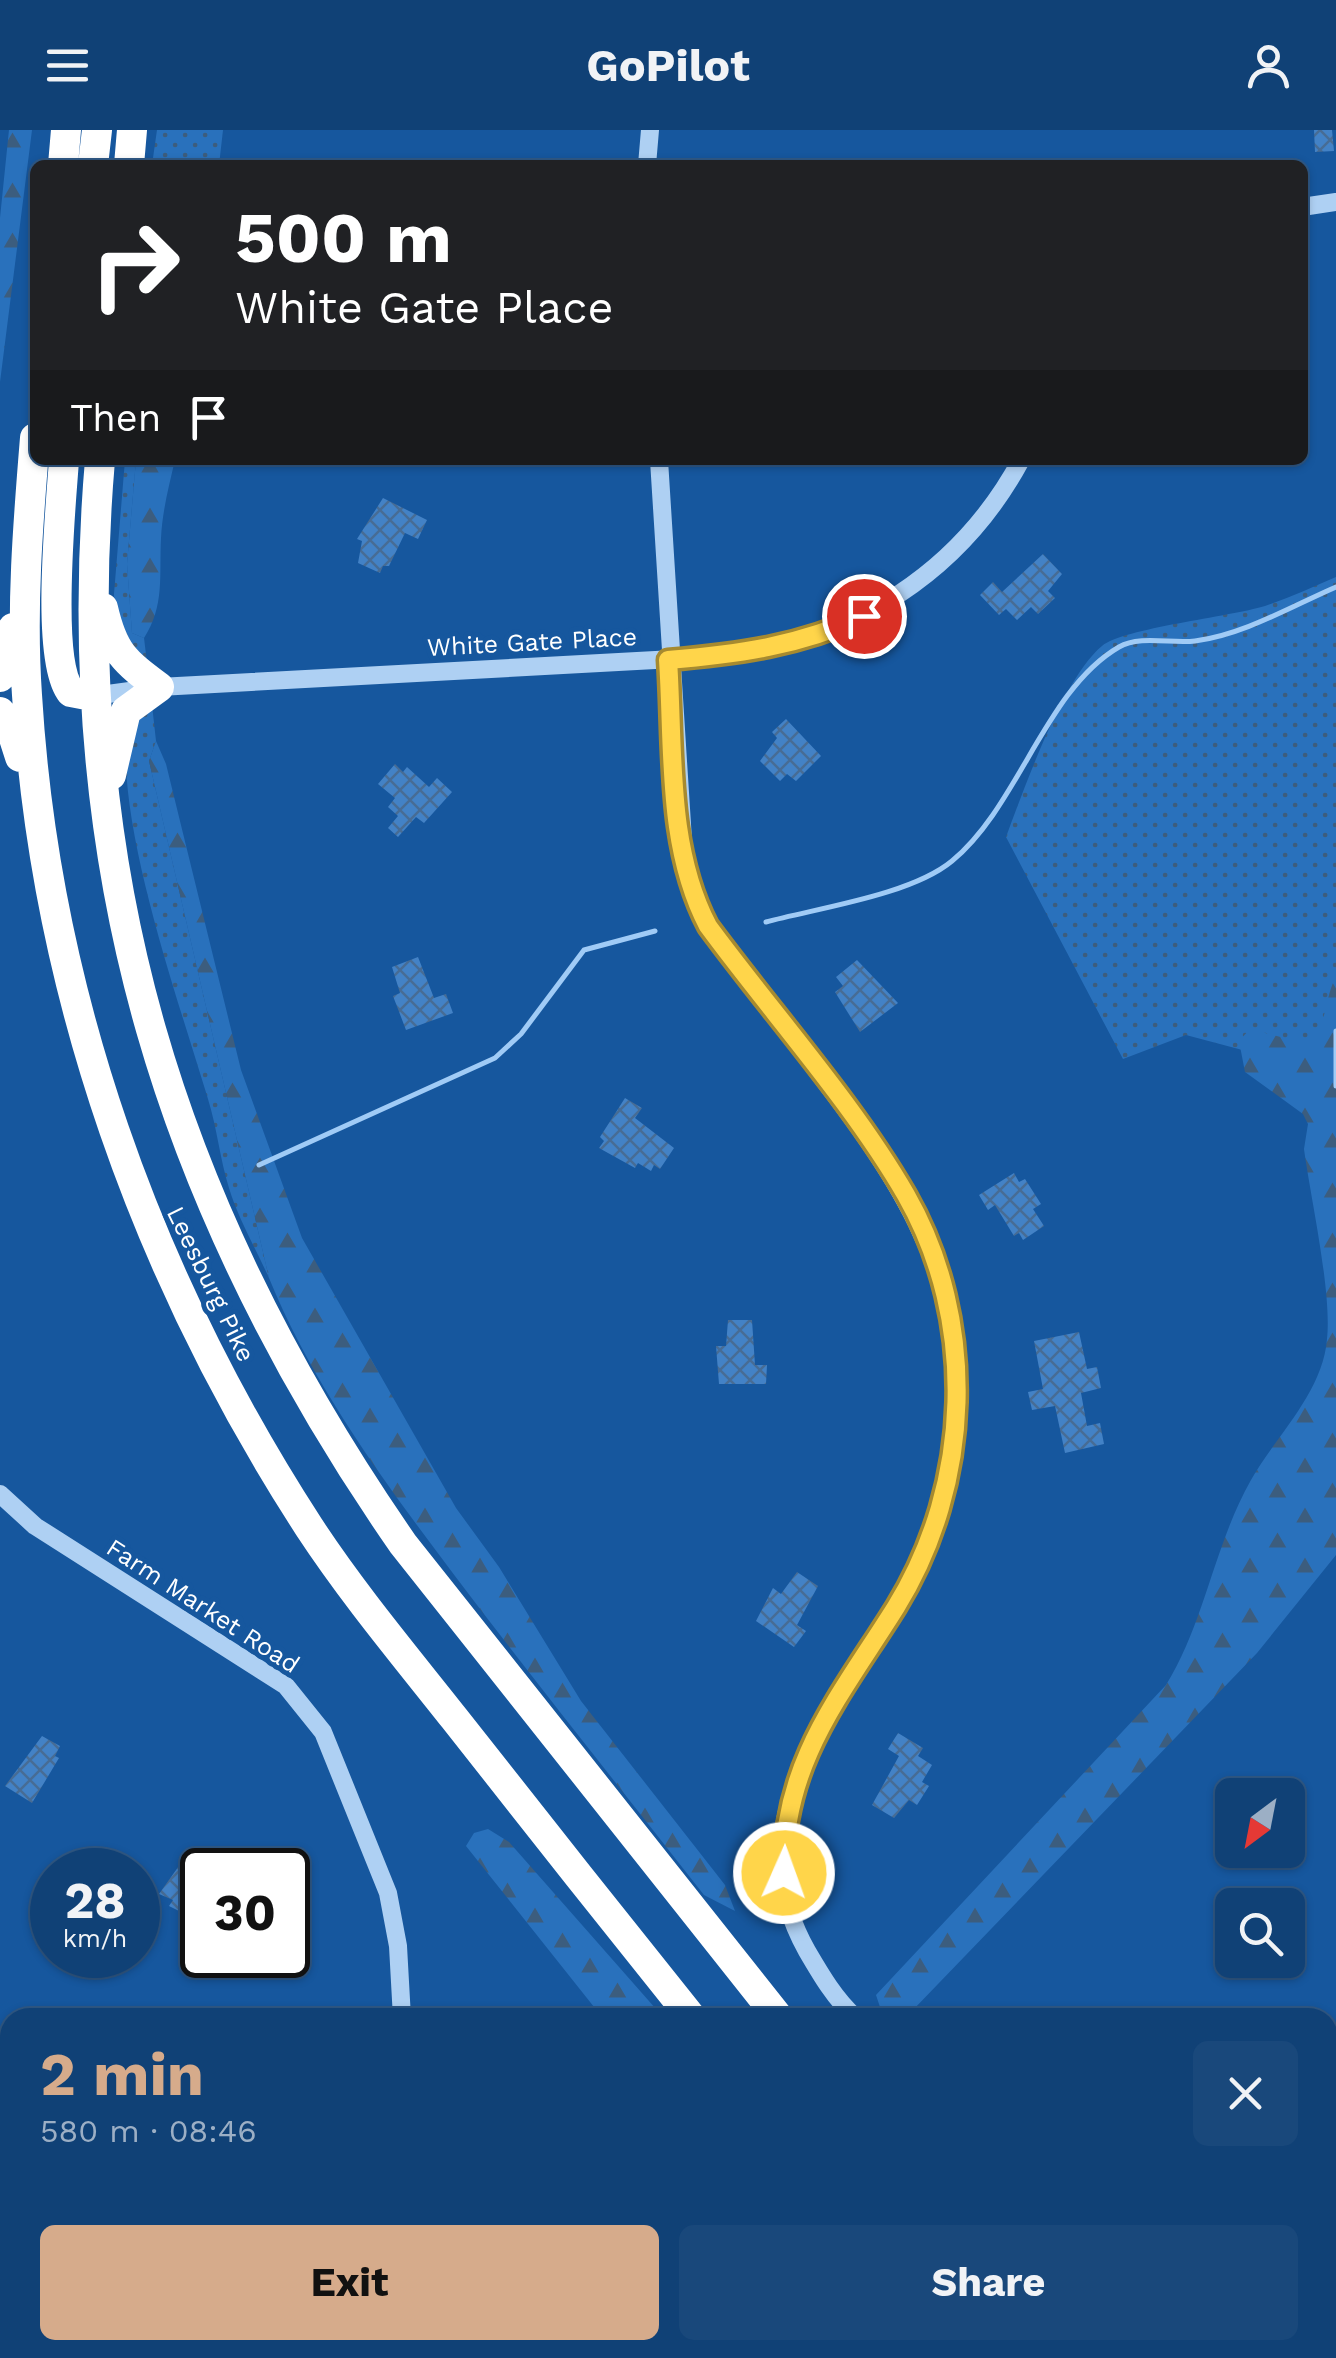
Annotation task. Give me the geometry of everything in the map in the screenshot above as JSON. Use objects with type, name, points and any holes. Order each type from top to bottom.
[{"type":"highway","points":[[63,160],[66,130]]},
{"type":"highway","points":[[94,160],[97,130]]},
{"type":"highway","points":[[129,160],[132,130]]},
{"type":"highway","name":"Leesburg Pike","points":[[33,465],[27,562],[27,698],[39,822],[58,934],[96,1078],[134,1194],[224,1382],[311,1529],[684,2008]]},
{"type":"highway","points":[[64,465],[58,590],[60,671],[71,692],[92,696]]},
{"type":"highway","name":"Leesburg Pike","points":[[100,465],[93,567],[92,696],[104,813],[134,966],[166,1085],[212,1208],[282,1355],[352,1470],[403,1544],[771,2008]]},
{"type":"highway","points":[[0,677],[27,562]]},
{"type":"highway","points":[[93,567],[115,648],[124,662],[159,687],[134,702],[120,725],[104,813]]},
{"type":"highway","points":[[0,712],[10,726],[39,822]]},
{"type":"street","points":[[647,160],[650,130]]},
{"type":"street","points":[[1308,206],[1336,202]]},
{"type":"street","points":[[659,465],[680,844],[694,899],[708,926],[907,1197],[938,1268],[956,1351],[956,1429],[950,1472],[930,1539],[906,1591],[807,1750],[787,1808],[784,1873],[798,1935],[825,1981],[848,2008]]},
{"type":"street","name":"White Gate Place","points":[[92,696],[159,687],[762,652],[831,632],[896,598],[953,552],[989,510],[1017,465]]},
{"type":"street","name":"Farm Market Road","points":[[0,1494],[34,1526],[286,1686],[323,1732],[388,1893],[398,1946],[401,2008]]},
{"type":"green space","points":[[9,130],[32,130],[0,382],[0,218]]},
{"type":"green space","points":[[157,130],[223,130],[220,160],[153,160]]},
{"type":"green space","points":[[125,465],[136,465],[127,564],[132,633],[144,638],[147,663],[116,633],[114,594]]},
{"type":"green space","points":[[136,465],[174,465],[163,519],[158,602],[144,638],[132,633],[127,564]]},
{"type":"green space","points":[[1336,577],[1336,1136],[1265,1056],[1186,1035],[1123,1059],[1006,837],[1059,708],[1087,661],[1102,646],[1154,628],[1265,606]]},
{"type":"green space","points":[[152,705],[156,741],[149,761],[269,1278],[229,1188],[139,855],[126,759],[129,721]]},
{"type":"green space","points":[[156,741],[166,764],[241,1070],[302,1238],[456,1508],[499,1567],[581,1701],[725,1885],[735,1911],[704,1895],[455,1576],[352,1433],[287,1318],[269,1278],[149,761]]},
{"type":"green space","points":[[1336,976],[1336,1555],[1257,1653],[915,2008],[880,2008],[876,1995],[1166,1685],[1191,1636],[1238,1505],[1317,1377],[1324,1358],[1328,1319],[1304,1149],[1308,1124],[1303,1114],[1245,1072],[1239,1041],[1250,1029],[1308,1044],[1323,1019]]},
{"type":"green space","points":[[488,1829],[509,1842],[655,2008],[595,2008],[466,1846],[474,1833]]},
{"type":"building","points":[[1314,130],[1332,130],[1334,151],[1315,152]]},
{"type":"building","points":[[383,498],[427,520],[418,539],[405,533],[389,566],[383,566],[380,573],[358,563],[362,541],[357,539]]},
{"type":"building","points":[[1043,554],[1062,574],[1048,591],[1055,598],[1038,614],[1031,607],[1017,620],[1006,609],[999,615],[980,595],[993,582],[1002,592]]},
{"type":"building","points":[[786,719],[821,756],[796,781],[787,774],[780,781],[760,761],[777,738],[772,732]]},
{"type":"building","points":[[395,764],[403,772],[407,767],[429,787],[437,778],[452,792],[424,823],[416,817],[398,837],[388,828],[398,816],[388,807],[395,798],[378,784]]},
{"type":"building","points":[[418,957],[434,998],[446,994],[453,1013],[406,1030],[393,996],[400,993],[392,967]]},
{"type":"building","points":[[857,960],[898,1003],[860,1032],[835,992],[843,986],[836,977]]},
{"type":"building","points":[[625,1098],[642,1108],[635,1118],[674,1148],[660,1169],[654,1165],[651,1171],[638,1163],[635,1168],[599,1148],[604,1141],[600,1137]]},
{"type":"building","points":[[1014,1173],[1019,1182],[1025,1179],[1041,1204],[1033,1209],[1044,1226],[1023,1240],[1019,1233],[1014,1236],[995,1205],[988,1210],[979,1195]]},
{"type":"building","points":[[728,1320],[752,1320],[755,1365],[767,1365],[766,1384],[719,1384],[716,1346],[726,1346]]},
{"type":"building","points":[[1079,1332],[1087,1369],[1097,1367],[1101,1388],[1081,1393],[1087,1426],[1100,1423],[1104,1444],[1065,1453],[1055,1406],[1032,1410],[1028,1392],[1043,1389],[1034,1341]]},
{"type":"building","points":[[797,1572],[818,1586],[797,1625],[806,1631],[794,1647],[756,1621],[773,1588],[781,1594]]},
{"type":"building","points":[[898,1733],[923,1748],[918,1756],[932,1765],[922,1782],[929,1786],[917,1805],[909,1800],[894,1818],[872,1805],[899,1756],[888,1749]]},
{"type":"building","points":[[42,1736],[60,1746],[55,1756],[59,1758],[32,1803],[5,1786]]},
{"type":"building","points":[[180,1864],[180,1912],[169,1906],[173,1900],[160,1893]]},
{"type":"waterway","points":[[766,922],[889,892],[952,861],[996,810],[1071,691],[1093,666],[1119,647],[1136,641],[1213,638],[1336,587]]},
{"type":"waterway","points":[[259,1165],[495,1058],[521,1034],[584,950],[655,931]]},
{"type":"waterway","points":[[1336,1031],[1336,1086]]},
{"type":"route","points":[[784,1873],[787,1808],[807,1750],[906,1591],[940,1513],[956,1429],[956,1351],[938,1268],[907,1197],[884,1160],[708,926],[694,899],[680,844],[668,660],[762,652],[831,632],[864,616]]}]
